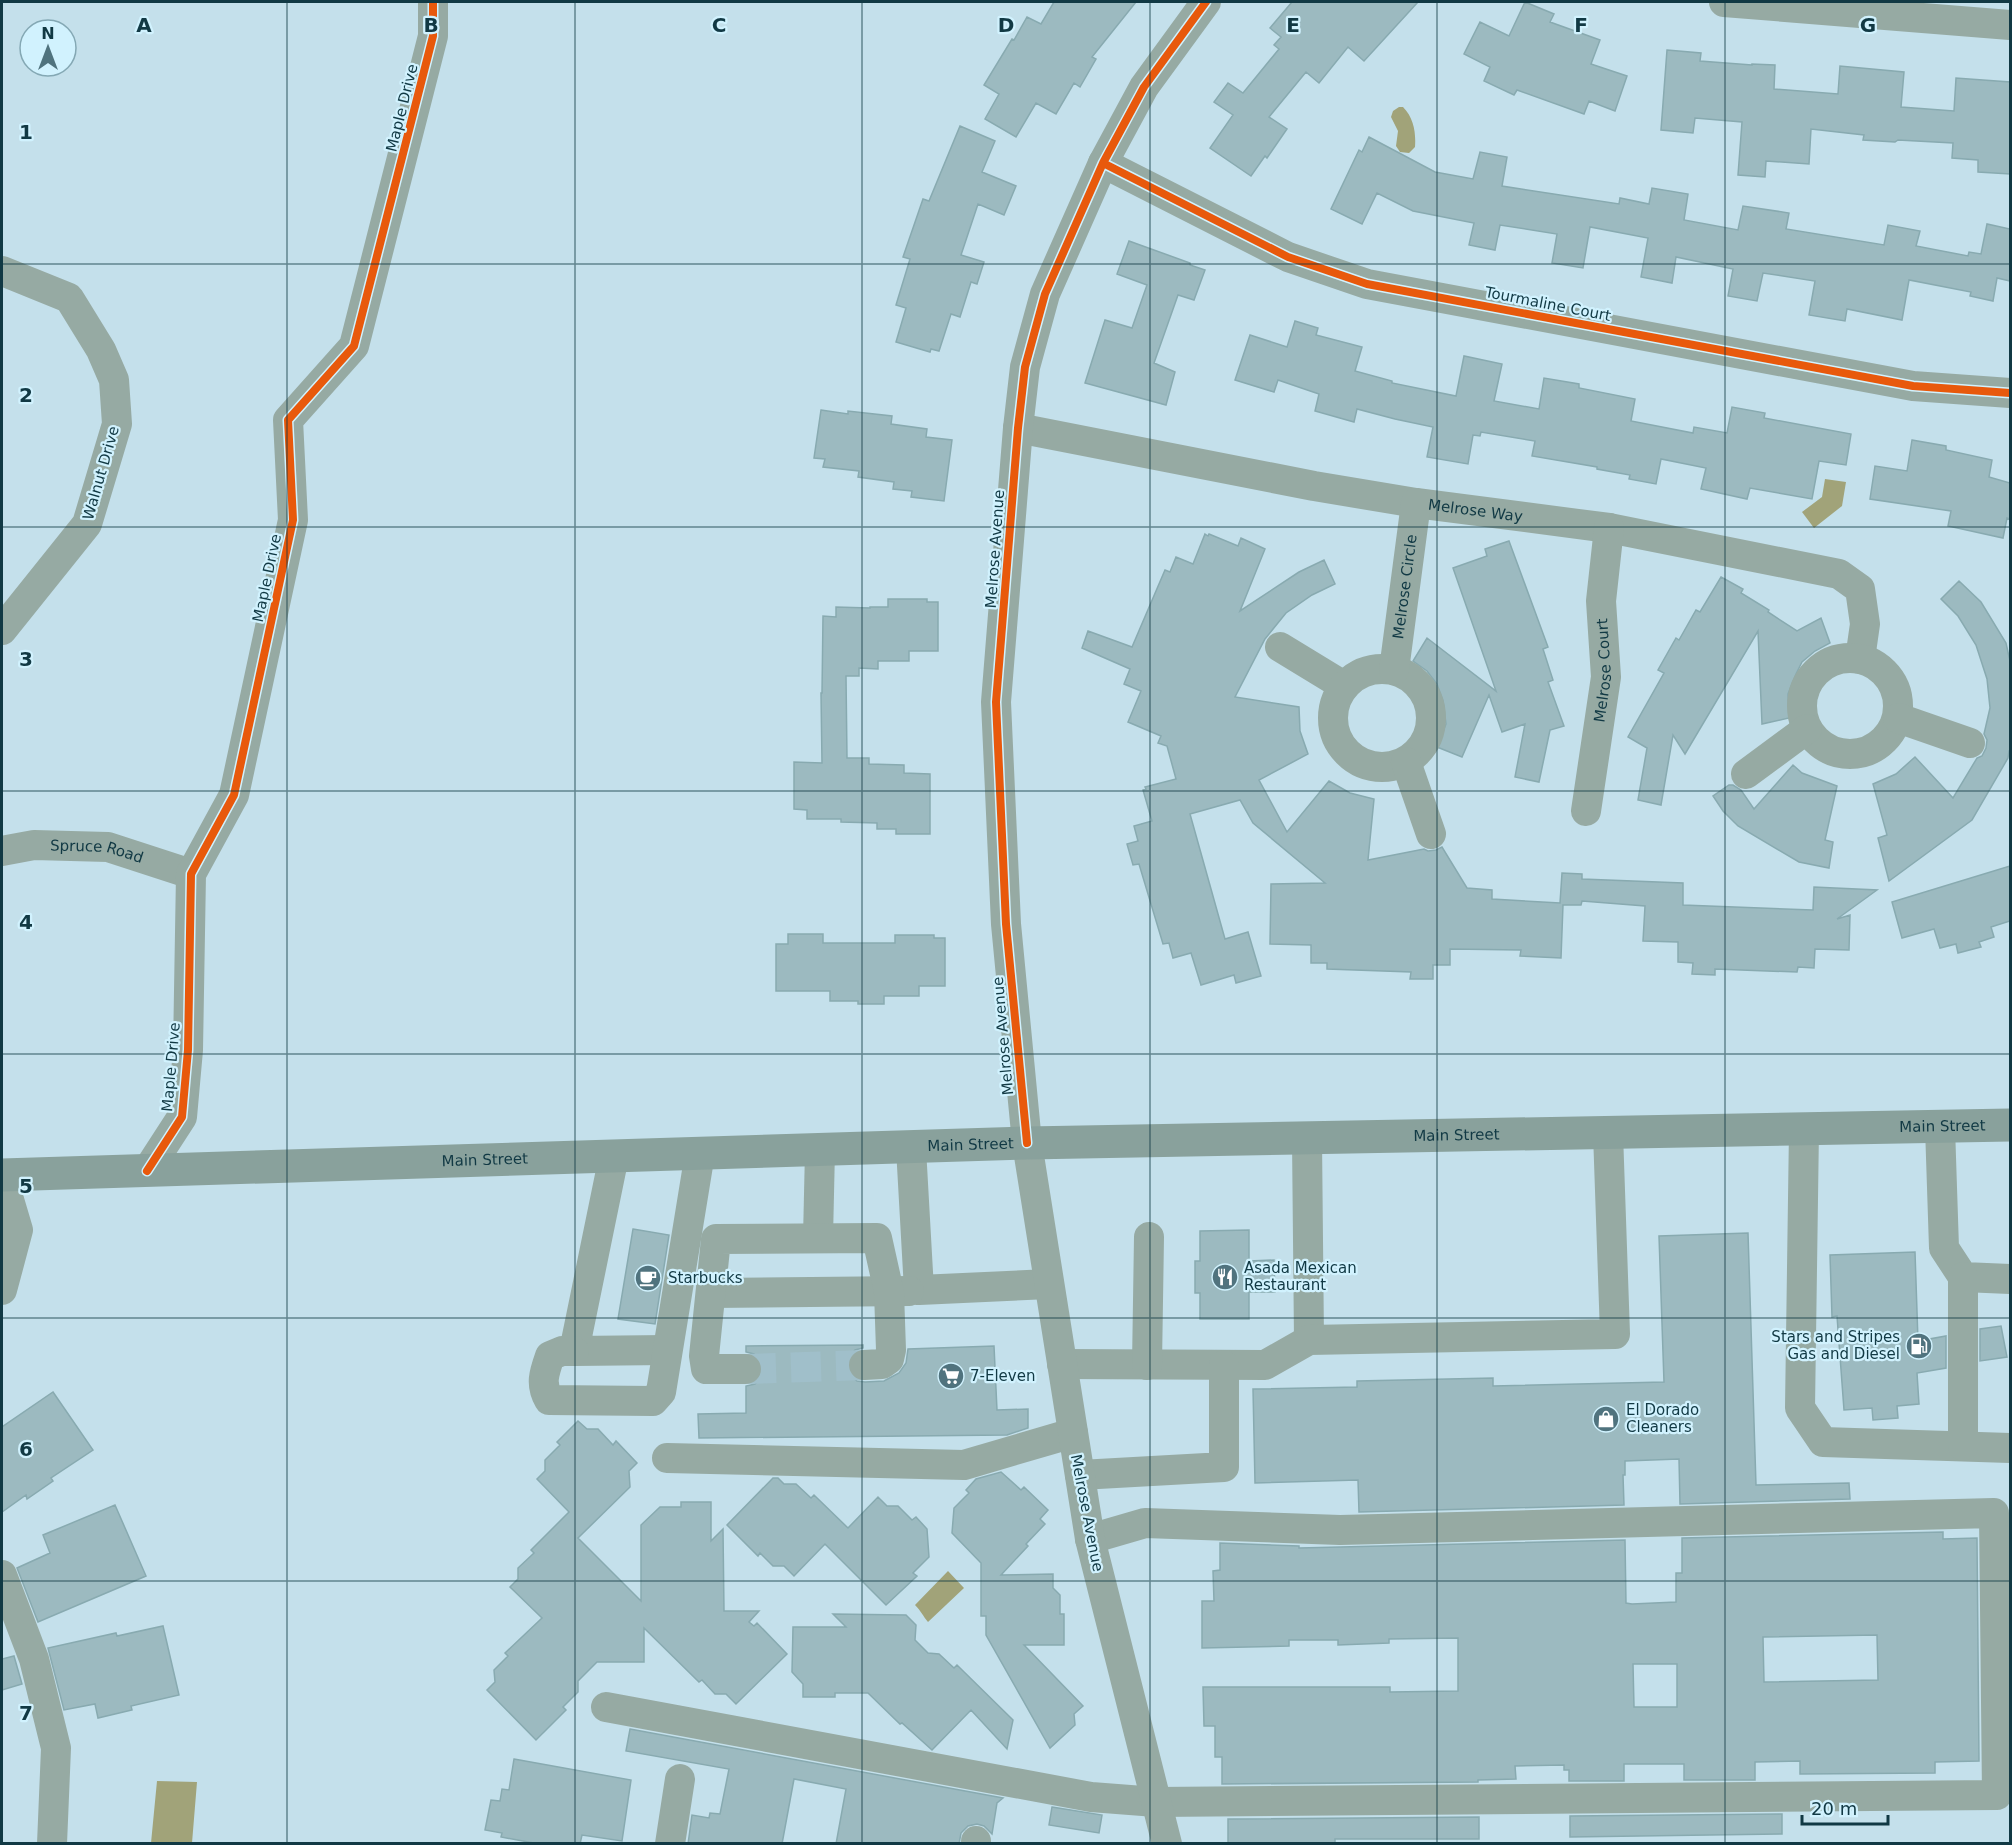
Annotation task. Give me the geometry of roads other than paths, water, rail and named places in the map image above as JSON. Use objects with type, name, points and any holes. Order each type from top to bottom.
[{"type":"main road","name":"Main Street","points":[[2,1175],[1026,1143],[2010,1125]]},
{"type":"street","name":"Maple Drive","points":[[147,1170],[182,1117],[188,1050],[191,874],[234,795],[293,520],[288,420],[354,346],[434,36],[433,2]]},
{"type":"street","name":"Melrose Avenue","points":[[1167,1844],[1090,1539],[1026,1143],[1006,924],[996,702],[1025,367],[1045,294],[1103,164],[1144,87],[1206,2]]},
{"type":"street","points":[[1724,2],[2010,25]]},
{"type":"street","name":"Tourmaline Court","points":[[1103,164],[1288,257],[1366,284],[1913,386],[2010,393]]},
{"type":"street","name":"Walnut Drive","points":[[2,271],[69,298],[101,350],[114,380],[117,424],[87,524],[2,630]]},
{"type":"street","name":"Melrose Way","points":[[1018,428],[1314,486],[1416,503],[1609,528],[1839,574],[1860,589],[1865,624],[1860,659]]},
{"type":"street","name":"Melrose Circle","points":[[1394,670],[1416,503]]},
{"type":"street","name":"Melrose Court","points":[[1586,811],[1606,676],[1601,601],[1609,528]]},
{"type":"street","points":[[1280,647],[1344,687]]},
{"type":"street","points":[[1844,658],[1860,659],[1872,663],[1892,681],[1898,699],[1898,718],[1891,734],[1879,746],[1864,753],[1848,755],[1831,751],[1817,742],[1807,729],[1802,714],[1802,698],[1807,684],[1816,671],[1844,658]]},
{"type":"street","points":[[1394,670],[1410,677],[1422,689],[1430,704],[1432,720],[1429,737],[1420,751],[1406,762],[1392,767],[1377,768],[1362,764],[1349,756],[1334,730],[1333,715],[1336,700],[1354,677],[1367,671],[1394,670]]},
{"type":"street","points":[[1898,718],[1970,743]]},
{"type":"street","points":[[1746,774],[1807,729]]},
{"type":"street","points":[[1406,762],[1431,834]]},
{"type":"street","name":"Spruce Road","points":[[2,851],[34,845],[108,847],[191,874]]},
{"type":"street","points":[[1940,1127],[1944,1248],[1963,1277],[1963,1446]]},
{"type":"street","points":[[1804,1129],[1800,1408],[1823,1442],[2010,1448]]},
{"type":"street","points":[[1062,1364],[1265,1365],[1308,1340],[1615,1334],[1608,1133]]},
{"type":"street","points":[[1307,1139],[1308,1340]]},
{"type":"street","points":[[911,1148],[919,1290]]},
{"type":"street","points":[[818,1238],[820,1150]]},
{"type":"street","points":[[667,1350],[562,1351],[550,1356],[543,1376],[543,1389],[549,1400],[653,1401],[661,1392],[700,1153]]},
{"type":"street","points":[[574,1351],[614,1156]]},
{"type":"street","points":[[2,1175],[18,1230],[2,1290]]},
{"type":"street","points":[[1147,1365],[1149,1237]]},
{"type":"street","points":[[746,1368],[706,1370],[704,1356],[716,1239],[877,1238],[889,1292],[891,1350],[889,1359],[882,1364],[864,1365]]},
{"type":"street","points":[[1963,1277],[2010,1279]]},
{"type":"street","points":[[711,1293],[889,1292],[1049,1284]]},
{"type":"street","points":[[1080,1475],[1224,1467],[1224,1365]]},
{"type":"street","points":[[667,1458],[964,1465],[1073,1433]]},
{"type":"street","points":[[606,1707],[1091,1797],[1156,1802],[1997,1795],[1994,1513],[1340,1530],[1145,1523],[1090,1539]]},
{"type":"street","points":[[2,1575],[34,1659],[56,1748],[52,1844]]},
{"type":"street","points":[[670,1844],[680,1779]]},
{"type":"tunnel","points":[[746,1369],[864,1365]]},
{"type":"place","name":"Asada Mexican Restaurant","points":[[1225,1277]]},
{"type":"place","name":"Starbucks","points":[[648,1278]]},
{"type":"place","name":"Stars and Stripes Gas and Diesel","points":[[1919,1346]]},
{"type":"place","name":"7-Eleven","points":[[951,1376]]},
{"type":"place","name":"El Dorado Cleaners","points":[[1606,1419]]}]
